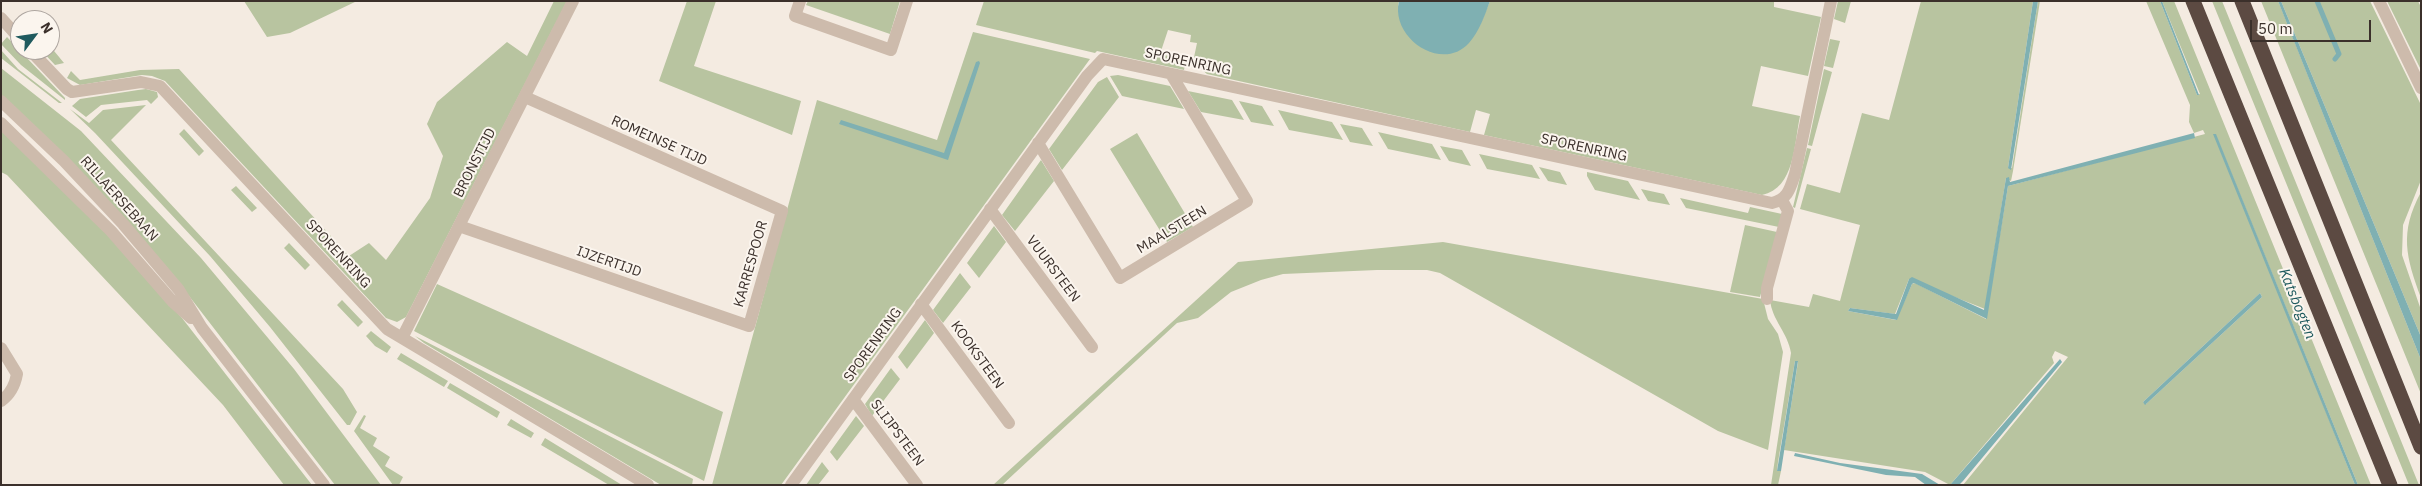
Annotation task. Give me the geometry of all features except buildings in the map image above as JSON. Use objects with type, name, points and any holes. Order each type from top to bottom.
[{"type":"highway","points":[[2192,1],[2390,485]]},
{"type":"highway","points":[[2242,1],[2421,446]]},
{"type":"street","name":"BRONSTIJD","points":[[402,338],[526,97],[573,1]]},
{"type":"street","points":[[800,1],[795,16],[891,50],[907,1]]},
{"type":"street","points":[[1767,299],[1767,288],[1788,211],[1782,200],[1790,190],[1795,174],[1831,1]]},
{"type":"street","points":[[2379,1],[2421,88]]},
{"type":"street","points":[[1,18],[10,28]]},
{"type":"street","name":"SPORENRING","points":[[791,485],[1087,76],[1103,59],[1758,202],[1772,203],[1782,200]]},
{"type":"street","name":"SPORENRING","points":[[39,60],[72,92],[141,82],[160,86],[387,329],[648,485]]},
{"type":"street","name":"MAALSTEEN","points":[[1038,143],[1120,278],[1247,201],[1171,74]]},
{"type":"street","name":"ROMEINSE TIJD","points":[[526,97],[782,211]]},
{"type":"street","name":"RILLAERSEBAAN","points":[[1,101],[64,161],[123,224],[178,290],[202,328],[324,485]]},
{"type":"street","name":"RILLAERSEBAAN","points":[[1,123],[111,231],[173,302],[202,328]]},
{"type":"street","name":"VUURSTEEN","points":[[990,209],[1092,347]]},
{"type":"street","name":"KARRESPOOR","points":[[749,326],[782,211]]},
{"type":"street","name":"IJZERTIJD","points":[[459,226],[749,326]]},
{"type":"street","name":"KOOKSTEEN","points":[[921,304],[1009,423]]},
{"type":"street","points":[[1,348],[17,374],[15,385],[7,397],[1,400]]},
{"type":"street","name":"SLIJPSTEEN","points":[[853,399],[917,485]]},
{"type":"green space","points":[[244,1],[357,1],[290,33],[267,37]]},
{"type":"green space","points":[[554,1],[567,1],[406,317],[397,322],[386,318],[165,81],[152,76],[142,75],[80,85],[67,78],[71,71],[80,80],[140,70],[179,69],[349,256],[369,243],[386,260],[430,198],[443,156],[427,124],[437,102],[507,42],[527,56]]},
{"type":"green space","points":[[687,1],[716,1],[694,66],[801,101],[792,135],[659,81]]},
{"type":"green space","points":[[808,1],[900,1],[890,34],[806,5]]},
{"type":"green space","points":[[984,1],[1399,1],[1398,6],[1480,25],[1490,1],[1774,1],[1774,7],[1821,17],[1808,76],[1761,66],[1752,106],[1800,116],[1794,151],[1787,174],[1781,184],[1773,191],[1762,195],[1484,135],[1490,114],[1476,110],[1470,132],[1207,74],[1193,62],[1197,43],[1190,42],[1191,35],[1168,30],[1160,54],[1186,60],[1184,70],[1097,51],[1095,53],[976,25]]},
{"type":"green space","points":[[1838,1],[1851,1],[1845,23],[1834,19]]},
{"type":"green space","points":[[1921,1],[2033,1],[2008,168],[2012,168],[2038,1],[2040,1],[2013,171],[2011,181],[2006,178],[1985,309],[1909,279],[1895,314],[1850,308],[1848,311],[1896,320],[1912,284],[1915,283],[1986,319],[2008,186],[2205,134],[2203,130],[2194,133],[2189,122],[2190,105],[2146,1],[2160,1],[2197,95],[2200,94],[2162,1],[2174,1],[2371,485],[2358,485],[2215,133],[2355,485],[1963,485],[2068,357],[2055,351],[2052,357],[2054,363],[1950,485],[1925,472],[1784,450],[1798,362],[1795,361],[1778,462],[1777,471],[1781,471],[1778,485],[1771,485],[1791,353],[1787,339],[1771,307],[1770,300],[1809,307],[1813,294],[1840,301],[1860,225],[1800,209],[1807,184],[1840,193],[1862,113],[1889,120]],"holes":[[[2260,293],[2262,297],[2146,404],[2143,402]]]},
{"type":"green space","points":[[2212,1],[2222,1],[2419,485],[2409,485]]},
{"type":"green space","points":[[2261,1],[2278,1],[2283,13],[2421,360],[2421,394]]},
{"type":"green space","points":[[2281,1],[2370,1],[2421,105],[2421,180],[2403,225],[2402,255],[2421,310],[2421,337]]},
{"type":"green space","points":[[2387,1],[2418,1],[2421,7],[2421,70]]},
{"type":"green space","points":[[973,32],[1090,59],[781,485],[712,485],[817,100],[937,140]]},
{"type":"green space","points":[[7,37],[10,40],[10,53],[1,44]]},
{"type":"green space","points":[[1830,39],[1840,41],[1833,68],[1824,66]]},
{"type":"green space","points":[[1,50],[18,69],[62,103],[59,103],[1,58]]},
{"type":"green space","points":[[60,58],[64,63],[55,65],[50,60],[60,60]]},
{"type":"green space","points":[[16,60],[29,60],[65,100]]},
{"type":"green space","points":[[1,68],[81,131],[201,258],[294,369],[381,485],[335,485],[189,296],[1,96]]},
{"type":"green space","points":[[1824,69],[1832,72],[1812,146],[1808,145]]},
{"type":"green space","points":[[1118,75],[1170,86],[1184,109],[1122,96],[1110,76]]},
{"type":"green space","points":[[1107,77],[1119,97],[1062,170],[1049,149],[1098,82]]},
{"type":"green space","points":[[146,89],[157,92],[158,97],[151,104],[147,100],[101,105],[86,117],[72,106],[80,99]]},
{"type":"green space","points":[[1188,91],[1232,100],[1244,120],[1201,112]]},
{"type":"green space","points":[[1239,101],[1262,106],[1274,126],[1251,122]]},
{"type":"green space","points":[[146,105],[111,140],[343,389],[357,412],[350,425],[347,425],[270,327],[210,256],[95,133],[70,109],[89,123],[103,110]]},
{"type":"green space","points":[[1278,110],[1332,122],[1343,140],[1289,130]]},
{"type":"green space","points":[[1340,124],[1362,128],[1373,146],[1350,142]]},
{"type":"green space","points":[[1,128],[85,210],[182,318],[312,485],[284,485],[223,405],[7,175],[1,172]]},
{"type":"green space","points":[[184,129],[204,151],[199,156],[179,134]]},
{"type":"green space","points":[[1378,132],[1432,144],[1441,160],[1388,149]]},
{"type":"green space","points":[[1137,133],[1193,227],[1167,242],[1110,149]]},
{"type":"green space","points":[[1440,146],[1462,150],[1471,166],[1449,161]]},
{"type":"green space","points":[[1807,148],[1811,149],[1795,208],[1793,207]]},
{"type":"green space","points":[[1479,154],[1532,165],[1540,179],[1487,169]]},
{"type":"green space","points":[[1041,160],[1054,181],[1015,231],[1002,215]]},
{"type":"green space","points":[[1539,167],[1560,172],[1567,185],[1548,181]]},
{"type":"green space","points":[[1587,172],[1628,181],[1640,200],[1595,190],[1587,176]]},
{"type":"green space","points":[[236,186],[257,208],[252,212],[231,190]]},
{"type":"green space","points":[[1641,189],[1664,194],[1670,205],[1648,201]]},
{"type":"green space","points":[[2421,192],[2421,298],[2409,257],[2407,233],[2414,207]]},
{"type":"green space","points":[[1680,198],[1748,213],[1750,207],[1782,214],[1779,227],[1686,208]]},
{"type":"green space","points":[[1745,225],[1777,232],[1760,297],[1730,292]]},
{"type":"green space","points":[[994,226],[1006,242],[979,278],[967,263]]},
{"type":"green space","points":[[1443,242],[1763,299],[1768,319],[1778,334],[1783,352],[1768,450],[1718,431],[1440,273],[1427,270],[1377,270],[1283,274],[1261,280],[1231,292],[1198,318],[1177,323],[1002,485],[993,485],[1238,262]]},
{"type":"green space","points":[[289,243],[310,265],[305,270],[284,248]]},
{"type":"green space","points":[[960,273],[971,287],[943,323],[933,310]]},
{"type":"green space","points":[[437,284],[723,412],[704,481],[414,331]]},
{"type":"green space","points":[[342,300],[363,322],[358,327],[337,305]]},
{"type":"green space","points":[[925,320],[934,333],[907,369],[898,357]]},
{"type":"green space","points":[[371,331],[391,347],[387,353],[375,346],[366,336]]},
{"type":"green space","points":[[415,336],[693,479],[692,485],[661,485]]},
{"type":"green space","points":[[401,353],[448,381],[444,387],[397,359]]},
{"type":"green space","points":[[891,368],[900,379],[872,416],[865,404]]},
{"type":"green space","points":[[450,383],[500,412],[497,418],[447,388]]},
{"type":"green space","points":[[364,415],[366,416],[360,428],[377,438],[373,446],[390,457],[385,466],[403,477],[399,485],[393,485],[354,431]]},
{"type":"green space","points":[[856,416],[864,426],[837,461],[830,452]]},
{"type":"green space","points":[[511,419],[534,433],[531,438],[507,425]]},
{"type":"green space","points":[[545,438],[622,485],[609,485],[541,445]]},
{"type":"green space","points":[[822,462],[829,471],[818,485],[806,485]]},
{"type":"water","points":[[1399,1],[1490,1],[1473,39],[1458,51],[1445,54],[1433,53],[1420,47],[1410,38],[1402,27],[1398,15]]},
{"type":"water","points":[[2033,1],[2038,1],[2011,170],[2008,168]]},
{"type":"water","points":[[2160,1],[2162,1],[2199,95],[2197,95]]},
{"type":"water","points":[[2278,1],[2281,1],[2421,337],[2421,360]]},
{"type":"water","points":[[979,61],[980,63],[948,160],[839,124],[841,120],[944,153],[976,62]]},
{"type":"water","points":[[2194,133],[2195,138],[2008,186],[1987,319],[1914,283],[1897,320],[1848,311],[1850,308],[1896,314],[1909,279],[1912,277],[1984,310],[2006,178],[2009,177],[2010,182]]},
{"type":"water","points":[[2213,134],[2216,134],[2358,485],[2355,485]]},
{"type":"water","points":[[2260,293],[2262,297],[2145,405],[2143,402]]},
{"type":"water","points":[[2060,359],[2062,362],[1963,481],[1959,485],[1950,485]]},
{"type":"water","points":[[1795,361],[1798,361],[1781,471],[1777,471]]},
{"type":"water","points":[[1795,453],[1840,463],[1922,474],[1940,485],[1926,485],[1915,477],[1886,475],[1794,456]]},
{"type":"waterway","points":[[2317,1],[2339,54],[2335,59]]},
{"type":"water label","name":"Katsbogten","points":[[2297,304]]}]
